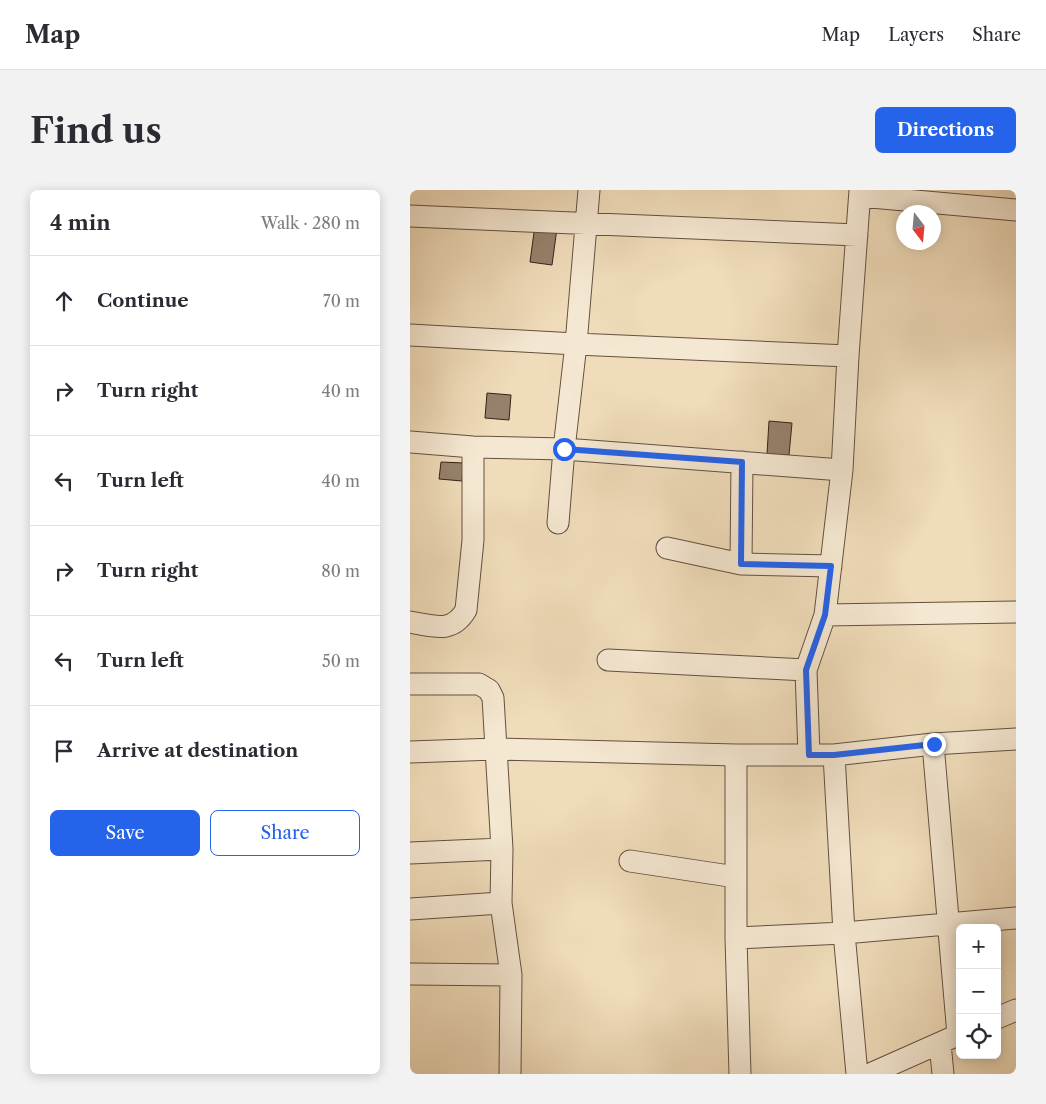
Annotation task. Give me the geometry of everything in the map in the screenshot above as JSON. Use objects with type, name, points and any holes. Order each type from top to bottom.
[{"type":"street","points":[[558,523],[589,190]]},
{"type":"street","points":[[809,755],[806,670],[825,615],[842,470],[860,193],[1016,210]]},
{"type":"street","points":[[410,216],[857,235]]},
{"type":"street","points":[[410,335],[848,356]]},
{"type":"street","points":[[410,442],[473,448],[564,449],[842,470]]},
{"type":"street","points":[[410,622],[437,626],[452,625],[460,620],[466,610],[473,540],[473,448]]},
{"type":"street","points":[[741,564],[742,462]]},
{"type":"street","points":[[667,548],[741,564],[831,566]]},
{"type":"street","points":[[825,615],[1016,612]]},
{"type":"street","points":[[608,660],[806,670]]},
{"type":"street","points":[[410,684],[479,684],[489,690],[494,698],[502,849],[501,903],[511,975],[510,1074]]},
{"type":"street","points":[[410,752],[496,749],[736,755],[834,755],[934,744],[1016,739]]},
{"type":"street","points":[[934,744],[948,924],[953,1037],[943,1074]]},
{"type":"street","points":[[736,755],[736,938],[740,1074]]},
{"type":"street","points":[[834,755],[844,933],[857,1074]]},
{"type":"street","points":[[410,853],[502,849]]},
{"type":"street","points":[[630,862],[736,877]]},
{"type":"street","points":[[410,909],[501,903]]},
{"type":"street","points":[[736,938],[844,933],[1016,918]]},
{"type":"street","points":[[410,974],[511,975]]},
{"type":"street","points":[[1001,1016],[1016,1010]]},
{"type":"street","points":[[870,1074],[953,1037]]},
{"type":"building","points":[[535,225],[557,228],[552,265],[530,262]]},
{"type":"building","points":[[487,393],[511,395],[509,420],[485,418]]},
{"type":"building","points":[[769,421],[792,423],[789,455],[767,454]]},
{"type":"building","points":[[441,462],[464,463],[462,481],[439,479]]},
{"type":"route","points":[[564,449],[742,462],[741,564],[831,566],[825,615],[806,670],[809,755],[834,755],[934,744]]}]
